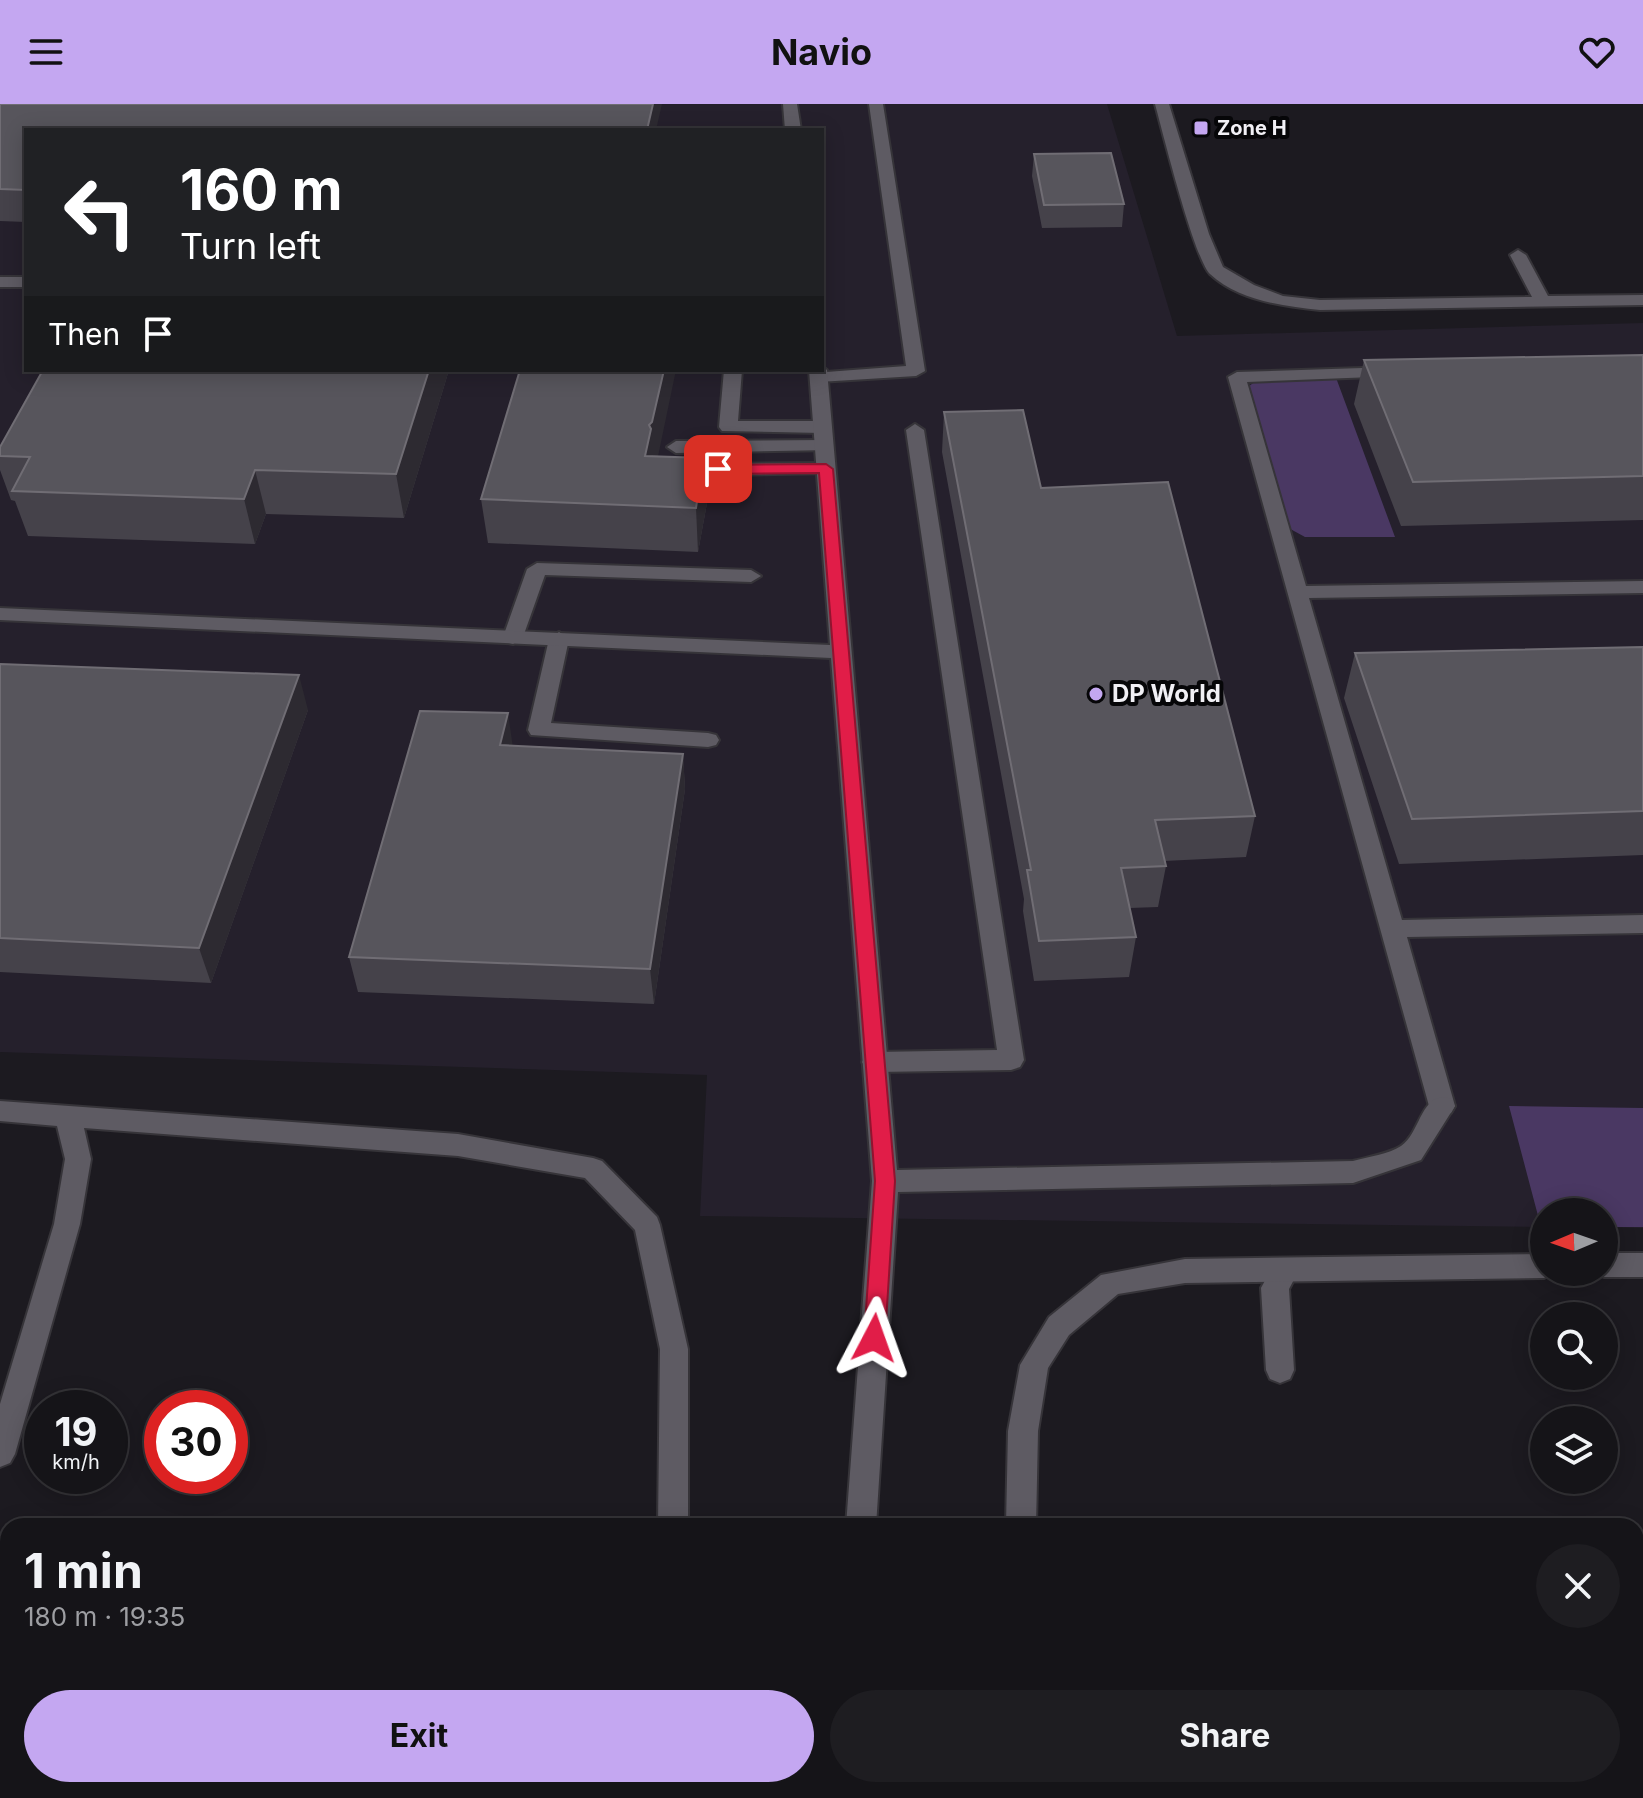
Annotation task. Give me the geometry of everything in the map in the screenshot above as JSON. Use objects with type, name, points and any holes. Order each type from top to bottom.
[{"type":"street","points":[[790,104],[793,128]]},
{"type":"street","points":[[862,1518],[885,1181],[818,373],[916,371],[876,104]]},
{"type":"street","points":[[1162,104],[1201,234],[1216,270],[1248,289],[1280,301],[1320,305],[1643,300]]},
{"type":"street","points":[[1518,255],[1543,302]]},
{"type":"street","points":[[0,282],[24,282]]},
{"type":"street","points":[[885,1181],[1353,1172],[1412,1153],[1442,1106],[1237,377],[1409,371]]},
{"type":"street","points":[[733,372],[728,427],[824,447]]},
{"type":"street","points":[[875,1062],[1011,1060],[915,430]]},
{"type":"street","points":[[676,447],[824,447]]},
{"type":"street","points":[[664,470],[824,447]]},
{"type":"street","points":[[513,637],[537,569],[751,576]]},
{"type":"street","points":[[1298,592],[1643,587]]},
{"type":"street","points":[[0,614],[841,652]]},
{"type":"street","points":[[559,639],[539,730],[708,740]]},
{"type":"street","points":[[1392,929],[1643,924]]},
{"type":"street","points":[[0,1111],[458,1145],[593,1169],[647,1225],[674,1349],[673,1518]]},
{"type":"street","points":[[0,1454],[67,1224],[78,1159],[68,1116]]},
{"type":"street","points":[[1618,1265],[1643,1265]]},
{"type":"street","points":[[1021,1518],[1023,1431],[1034,1365],[1059,1326],[1111,1283],[1185,1271],[1530,1266]]},
{"type":"street","points":[[1280,1370],[1275,1288],[1285,1270]]},
{"type":"shaded area","points":[[0,104],[1107,104],[1177,336],[1643,323],[1643,1228],[1618,1227],[1618,1198],[1530,1198],[1530,1227],[700,1216],[707,1075],[0,1052]]},
{"type":"shaded area","points":[[1335,375],[1395,537],[1305,537],[1283,525],[1245,389],[1256,381]]},
{"type":"shaded area","points":[[1509,1106],[1643,1108],[1643,1227],[1618,1227],[1618,1198],[1533,1198]]},
{"type":"building","points":[[0,104],[653,104],[647,128],[24,128],[24,190],[0,189]]},
{"type":"building","points":[[1111,153],[1124,204],[1044,205],[1034,154]]},
{"type":"building","points":[[1643,355],[1643,476],[1413,482],[1364,360]]},
{"type":"building","points":[[42,372],[428,372],[396,474],[255,470],[244,499],[12,491],[30,457],[0,456],[0,447]]},
{"type":"building","points":[[519,372],[664,372],[649,425],[651,429],[645,456],[704,458],[696,508],[481,499]]},
{"type":"building","name":"DP World","points":[[1023,410],[1041,488],[1168,482],[1255,816],[1155,820],[1166,866],[1121,868],[1136,937],[1039,941],[1027,870],[1031,870],[944,412]]},
{"type":"building","points":[[1643,647],[1643,811],[1412,819],[1355,653]]},
{"type":"building","points":[[0,664],[299,675],[199,948],[0,938]]},
{"type":"building","points":[[420,711],[508,713],[500,745],[683,754],[650,969],[349,957]]},
{"type":"place","name":"Zone H","points":[[1201,128]]},
{"type":"place","name":"DP World","points":[[1096,694]]},
{"type":"route","points":[[718,469],[826,469],[885,1181],[874,1338]]}]
